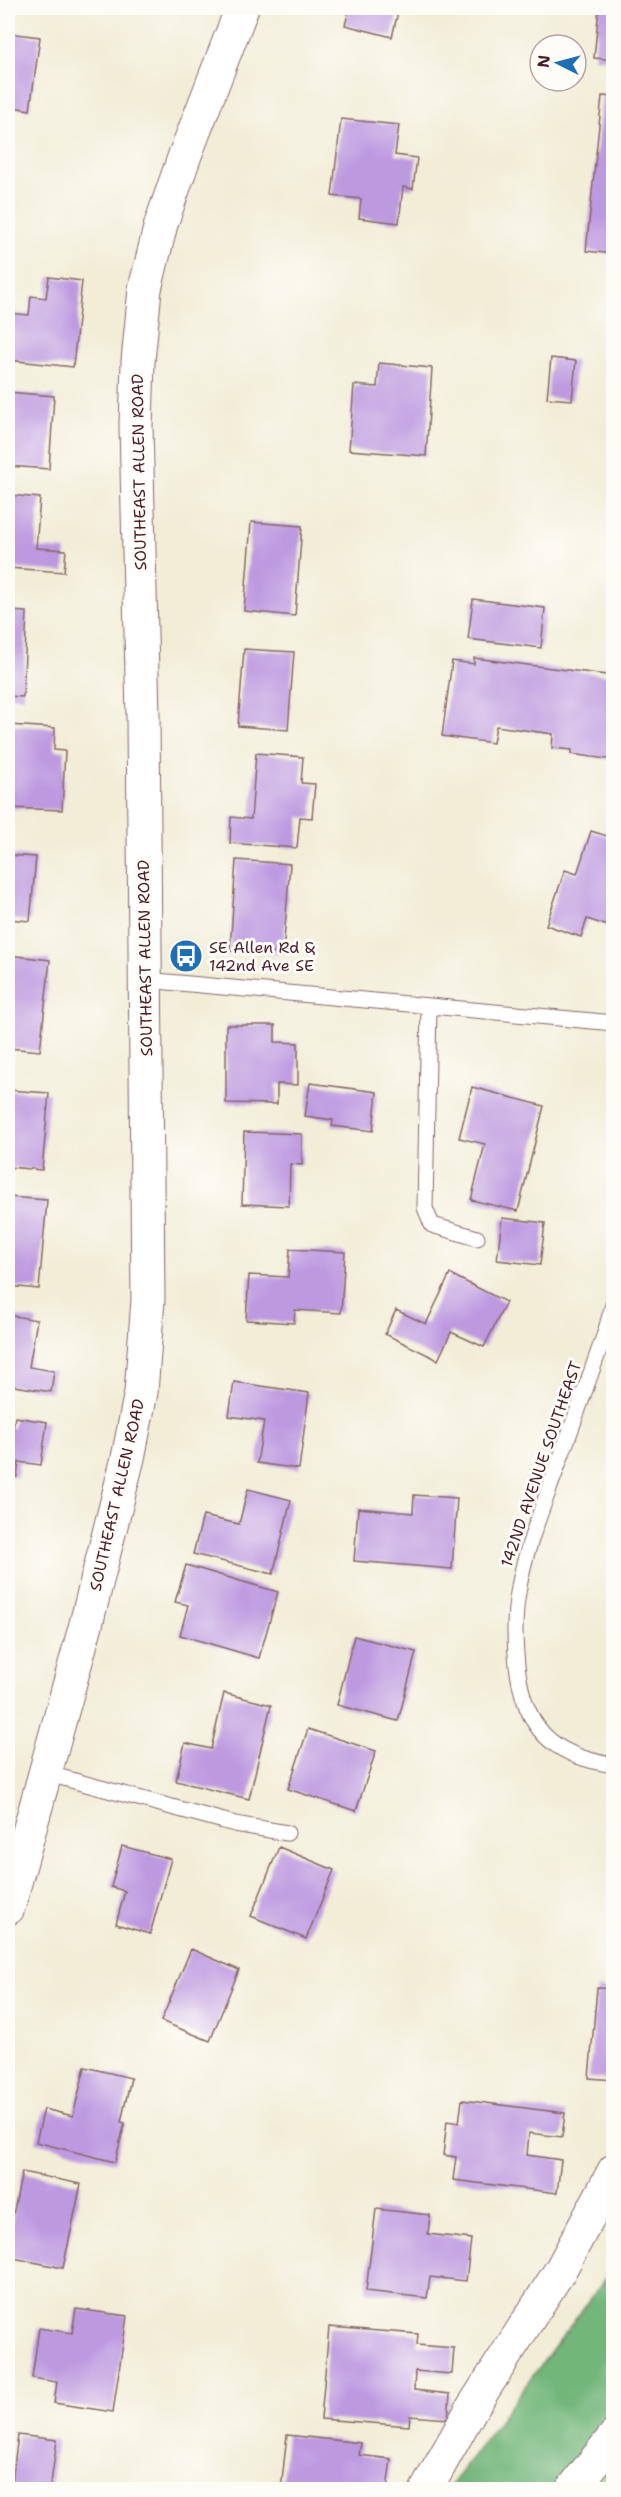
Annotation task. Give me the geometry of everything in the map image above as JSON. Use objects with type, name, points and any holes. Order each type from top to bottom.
[{"type":"street","name":"SOUTHEAST ALLEN ROAD","points":[[8,1908],[106,1548],[141,1392],[148,1300],[146,980],[136,426],[138,362],[146,289],[161,224],[242,8]]},
{"type":"street","points":[[426,2490],[472,2408],[561,2269],[614,2170]]},
{"type":"street","points":[[572,2490],[614,2437]]},
{"type":"lane","points":[[146,980],[614,1023]]},
{"type":"lane","points":[[429,1006],[425,1208],[432,1225],[477,1238]]},
{"type":"lane","name":"142ND AVENUE SOUTHEAST","points":[[614,1301],[605,1333],[537,1524],[519,1587],[514,1636],[520,1690],[533,1724],[557,1747],[591,1762],[614,1765]]},
{"type":"lane","points":[[45,1773],[235,1824],[287,1833]]},
{"type":"green space","points":[[613,2269],[613,2489],[448,2489]]},
{"type":"building","points":[[350,8],[399,8],[392,37],[345,25]]},
{"type":"building","points":[[599,8],[614,8],[614,60],[594,58]]},
{"type":"building","points":[[8,33],[40,37],[30,110],[8,106]]},
{"type":"building","points":[[602,96],[614,97],[614,254],[586,251]]},
{"type":"building","points":[[341,119],[399,125],[395,155],[417,158],[413,189],[403,187],[399,223],[359,218],[361,199],[332,196]]},
{"type":"building","points":[[8,145],[14,145],[9,191],[8,191]]},
{"type":"building","points":[[49,277],[82,281],[73,367],[8,360],[8,313],[29,315],[31,296],[46,298]]},
{"type":"building","points":[[551,358],[576,361],[572,400],[547,398]]},
{"type":"building","points":[[379,363],[432,368],[426,456],[349,450],[354,385],[377,387]]},
{"type":"building","points":[[8,392],[54,396],[49,469],[8,466]]},
{"type":"building","points":[[8,495],[40,498],[36,548],[66,550],[64,572],[8,568]]},
{"type":"building","points":[[251,522],[302,526],[295,616],[244,611]]},
{"type":"building","points":[[473,599],[545,608],[541,648],[468,639]]},
{"type":"building","points":[[8,611],[27,612],[23,697],[8,696]]},
{"type":"building","points":[[244,649],[294,652],[288,730],[238,726]]},
{"type":"building","points":[[474,658],[614,676],[614,760],[571,754],[572,750],[552,748],[553,734],[496,726],[493,743],[442,736],[452,661],[474,664]]},
{"type":"building","points":[[8,725],[55,728],[54,750],[65,751],[62,810],[8,808]]},
{"type":"building","points":[[256,753],[303,757],[301,783],[315,784],[312,818],[300,817],[297,848],[230,843],[231,817],[251,819]]},
{"type":"building","points":[[591,831],[614,838],[614,928],[587,919],[581,937],[546,925],[565,870],[577,874]]},
{"type":"building","points":[[8,855],[36,857],[30,921],[8,919]]},
{"type":"building","points":[[236,860],[290,864],[283,954],[230,951]]},
{"type":"building","points":[[8,955],[50,960],[40,1051],[8,1048]]},
{"type":"building","points":[[226,1025],[275,1025],[275,1042],[298,1043],[298,1085],[277,1084],[277,1104],[226,1103]]},
{"type":"building","points":[[310,1083],[377,1092],[373,1131],[332,1126],[333,1120],[305,1116]]},
{"type":"building","points":[[472,1087],[544,1106],[518,1211],[471,1200],[485,1144],[459,1138]]},
{"type":"building","points":[[8,1090],[49,1093],[42,1170],[8,1167]]},
{"type":"building","points":[[244,1132],[302,1134],[302,1165],[290,1164],[289,1206],[242,1204]]},
{"type":"building","points":[[8,1197],[47,1200],[39,1289],[8,1286]]},
{"type":"building","points":[[502,1218],[545,1223],[540,1265],[497,1260]]},
{"type":"building","points":[[290,1249],[345,1252],[341,1313],[295,1310],[294,1323],[246,1320],[249,1275],[288,1277]]},
{"type":"building","points":[[450,1274],[506,1302],[484,1347],[451,1332],[438,1360],[385,1334],[396,1310],[426,1324]]},
{"type":"building","points":[[8,1315],[37,1320],[29,1367],[54,1371],[51,1392],[8,1385]]},
{"type":"building","points":[[234,1382],[309,1393],[299,1469],[257,1463],[264,1421],[229,1416]]},
{"type":"building","points":[[15,1417],[47,1422],[41,1465],[19,1462],[17,1477],[8,1476],[8,1427],[13,1428]]},
{"type":"building","points":[[248,1489],[291,1500],[273,1574],[193,1554],[203,1516],[239,1524]]},
{"type":"building","points":[[414,1495],[457,1498],[452,1569],[354,1561],[358,1508],[413,1513]]},
{"type":"building","points":[[186,1565],[278,1592],[259,1658],[180,1635],[188,1605],[175,1602]]},
{"type":"building","points":[[354,1636],[416,1652],[398,1721],[337,1705]]},
{"type":"building","points":[[224,1693],[271,1705],[249,1799],[176,1781],[185,1743],[211,1749]]},
{"type":"building","points":[[308,1729],[376,1751],[356,1811],[288,1789]]},
{"type":"building","points":[[122,1846],[171,1859],[150,1934],[116,1924],[125,1891],[111,1887]]},
{"type":"building","points":[[279,1847],[334,1870],[306,1939],[251,1916]]},
{"type":"building","points":[[191,1949],[239,1970],[210,2041],[161,2021]]},
{"type":"building","points":[[597,1988],[614,1989],[614,2080],[589,2078]]},
{"type":"building","points":[[85,2067],[131,2078],[121,2122],[125,2123],[115,2162],[36,2142],[44,2109],[73,2116]]},
{"type":"building","points":[[462,2100],[565,2113],[562,2137],[529,2133],[527,2155],[561,2160],[557,2193],[453,2180],[456,2157],[443,2155],[447,2121],[459,2123]]},
{"type":"building","points":[[22,2172],[81,2184],[63,2268],[8,2257],[8,2239]]},
{"type":"building","points":[[376,2209],[430,2215],[428,2234],[471,2239],[466,2281],[430,2277],[427,2298],[366,2291]]},
{"type":"building","points":[[76,2309],[127,2316],[113,2412],[54,2403],[57,2382],[32,2378],[39,2328],[72,2333]]},
{"type":"building","points":[[329,2327],[418,2334],[417,2345],[454,2348],[452,2374],[415,2371],[414,2390],[450,2394],[448,2419],[410,2416],[409,2426],[321,2419]]},
{"type":"building","points":[[18,2435],[57,2440],[50,2490],[11,2490]]},
{"type":"building","points":[[287,2435],[361,2443],[359,2455],[391,2459],[387,2490],[281,2490]]},
{"type":"place","name":"SE Allen Rd & 142nd Ave SE","points":[[186,956]]}]
